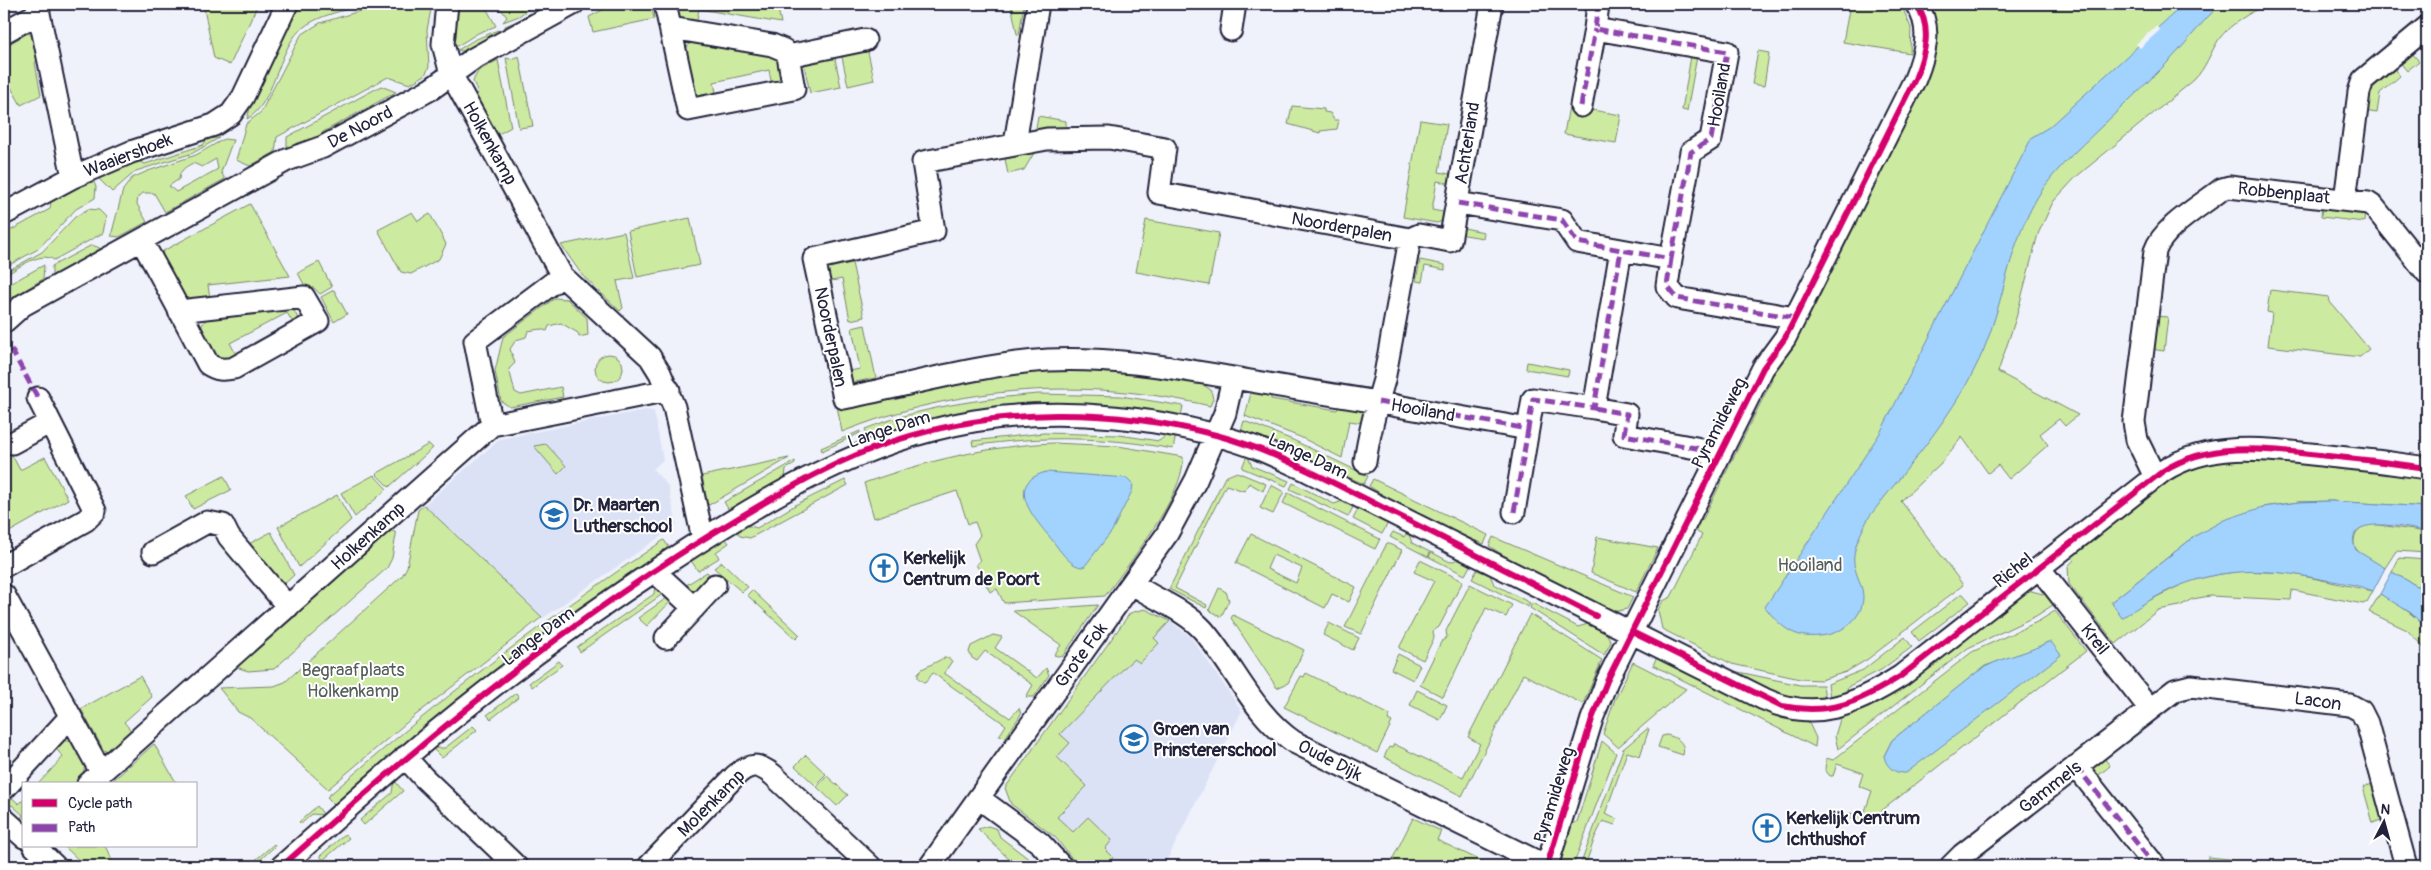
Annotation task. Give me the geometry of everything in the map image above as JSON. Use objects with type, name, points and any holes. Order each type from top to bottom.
[{"type":"street","name":"Waaiershoek","points":[[38,8],[73,177],[131,152],[214,125],[231,114],[243,97],[286,4]]},
{"type":"street","name":"Holkenkamp","points":[[447,4],[443,21],[443,44],[451,74],[562,276],[650,357],[669,390],[703,539]]},
{"type":"street","name":"De Noord","points":[[4,322],[23,305],[142,242],[287,160],[323,147],[432,89],[473,59],[573,4]]},
{"type":"street","points":[[665,4],[688,110],[794,88],[788,56],[784,50],[772,45],[671,28]]},
{"type":"street","points":[[1015,143],[1038,4]]},
{"type":"street","points":[[1231,30],[1235,4]]},
{"type":"street","name":"Achterland","points":[[1410,239],[1418,236],[1450,241],[1492,4]]},
{"type":"street","points":[[1581,106],[1598,4]]},
{"type":"street","name":"Pyramideweg","points":[[1546,866],[1595,710],[1763,368],[1785,338],[1923,59],[1926,26],[1916,4]]},
{"type":"street","points":[[4,32],[38,8]]},
{"type":"street","points":[[2345,200],[2359,92],[2363,80],[2427,27]]},
{"type":"street","name":"Hooiland","points":[[1595,29],[1727,52],[1711,139],[1691,152],[1667,286],[1677,298],[1794,318]]},
{"type":"street","points":[[788,56],[865,40]]},
{"type":"street","name":"Noorderpalen","points":[[1090,137],[1130,141],[1165,148],[1159,193],[1410,239],[1384,380],[1378,402],[1141,363],[1103,360],[1048,360],[993,368],[844,398],[814,258],[934,231],[922,162],[1015,143],[1090,137]]},
{"type":"street","points":[[4,214],[73,177]]},
{"type":"street","name":"Robbenplaat","points":[[2155,477],[2137,440],[2134,422],[2158,242],[2167,232],[2222,189],[2229,187],[2361,201],[2374,206],[2427,273]]},
{"type":"street","points":[[1458,203],[1562,220],[1577,242],[1671,259]]},
{"type":"street","points":[[142,242],[179,311],[208,364],[215,369],[234,368],[318,321],[304,297],[179,311]]},
{"type":"street","points":[[1594,408],[1620,250]]},
{"type":"street","points":[[562,276],[476,342],[492,425],[669,390]]},
{"type":"street","points":[[1216,435],[1225,413],[1233,378]]},
{"type":"street","points":[[4,566],[82,523],[95,511],[38,398]]},
{"type":"street","points":[[1514,512],[1533,399],[1627,414],[1624,436],[1696,448],[1718,458]]},
{"type":"street","name":"Hooiland","points":[[1365,462],[1371,423],[1378,402],[1528,429]]},
{"type":"street","name":"Lange Dam","points":[[282,866],[405,757],[544,649],[654,571],[703,539],[793,486],[850,457],[897,440],[977,421],[1050,414],[1106,417],[1216,435],[1255,448],[1308,470],[1632,632]]},
{"type":"street","points":[[12,443],[49,423]]},
{"type":"street","name":"Holkenkamp","points":[[4,595],[70,717],[95,778],[492,425]]},
{"type":"street","name":"Grote Fok","points":[[930,866],[980,799],[1038,713],[1133,584],[1167,534],[1216,435]]},
{"type":"street","name":"Richel","points":[[1632,632],[1773,703],[1796,709],[1829,708],[1866,698],[1901,676],[2155,477],[2170,467],[2200,454],[2237,449],[2289,451],[2427,468]]},
{"type":"street","points":[[154,552],[207,522],[228,522],[230,538],[288,607]]},
{"type":"street","name":"Kreil","points":[[2040,569],[2150,709]]},
{"type":"street","points":[[654,571],[694,608]]},
{"type":"street","name":"Oude Dijk","points":[[1133,584],[1148,595],[1182,612],[1202,629],[1264,716],[1294,742],[1526,858],[1546,866]]},
{"type":"street","points":[[666,638],[715,585]]},
{"type":"street","name":"Lacon","points":[[2150,709],[2175,690],[2191,686],[2341,704],[2357,708],[2367,723],[2406,866]]},
{"type":"street","name":"Gammels","points":[[1951,866],[1962,854],[2150,709]]},
{"type":"street","points":[[4,788],[70,717]]},
{"type":"street","points":[[405,757],[422,777],[508,864]]},
{"type":"street","name":"Molenkamp","points":[[650,866],[735,776],[748,766],[755,764],[764,767],[870,866]]},
{"type":"street","points":[[2076,766],[2154,866]]},
{"type":"street","points":[[980,799],[1040,843],[1061,866]]},
{"type":"street","points":[[4,819],[22,835]]},
{"type":"street","points":[[36,848],[54,866]]},
{"type":"shaded area","name":"Dr. Maarten Lutherschool","points":[[645,410],[654,411],[663,460],[653,469],[668,486],[677,525],[543,618],[424,505],[500,439]]},
{"type":"shaded area","name":"Groen van Prinstererschool","points":[[1145,609],[1170,621],[1191,637],[1242,711],[1164,866],[1078,866],[1055,837],[1011,804],[1005,788],[1130,613]]},
{"type":"green space","points":[[203,4],[252,4],[257,6],[230,65],[214,58]]},
{"type":"green space","points":[[303,4],[369,4],[324,16],[300,30],[292,39],[264,101],[247,119],[250,108],[288,26]]},
{"type":"green space","points":[[383,4],[432,4],[427,30],[429,67],[425,75],[410,84],[388,77],[277,137],[275,152],[250,166],[236,160],[246,124],[261,112],[301,35],[320,23]]},
{"type":"green space","points":[[457,4],[484,4],[496,26],[478,33],[454,48],[452,20]]},
{"type":"green space","points":[[497,4],[535,4],[519,16],[503,22],[507,17]]},
{"type":"green space","points":[[543,4],[556,4],[507,30],[505,26],[522,19]]},
{"type":"green space","points":[[614,4],[651,4],[654,19],[593,32],[589,17]]},
{"type":"green space","points":[[673,4],[777,4],[781,23],[699,9],[696,25],[680,21]]},
{"type":"green space","points":[[1011,4],[1024,4],[1019,35],[1017,34]]},
{"type":"green space","points":[[1850,4],[1901,4],[1911,28],[1910,53],[1843,42]]},
{"type":"green space","name":"Hooiland","points":[[1926,4],[2267,4],[2229,28],[2219,39],[2205,65],[2194,80],[2076,177],[2053,202],[2038,234],[2016,318],[1998,372],[2078,415],[2065,426],[2059,419],[2040,434],[2048,445],[2009,479],[1998,465],[1988,473],[1962,437],[1941,463],[1901,501],[1963,585],[1868,659],[1846,672],[1821,680],[1800,679],[1732,664],[1662,629],[1658,610],[1663,601],[1671,597],[1702,535],[1697,532],[1695,522],[1703,519],[1772,380],[1770,373],[1897,130]]},
{"type":"green space","points":[[498,30],[500,34],[466,52],[458,50],[474,40]]},
{"type":"green space","points":[[28,33],[35,38],[39,57],[35,63],[41,95],[21,105],[4,75],[4,47]]},
{"type":"green space","points":[[692,41],[769,52],[779,57],[782,75],[772,86],[769,70],[714,82],[717,98],[703,98],[695,93],[684,51]]},
{"type":"green space","points":[[867,47],[874,80],[848,86],[841,52]]},
{"type":"green space","points":[[1758,51],[1769,53],[1764,86],[1752,84]]},
{"type":"green space","points":[[2410,51],[2419,61],[2407,71],[2398,60]]},
{"type":"green space","points":[[834,54],[841,87],[810,93],[803,60]]},
{"type":"green space","points":[[519,56],[533,126],[519,128],[506,58],[511,59]]},
{"type":"green space","points":[[1691,56],[1697,56],[1687,111],[1682,110]]},
{"type":"green space","points":[[498,60],[511,127],[495,136],[474,96],[478,93],[473,81],[478,71]]},
{"type":"green space","points":[[2391,65],[2400,76],[2380,93],[2377,113],[2364,111],[2367,89]]},
{"type":"green space","points":[[381,86],[396,92],[323,132],[321,139],[287,152],[287,137]]},
{"type":"green space","points":[[1292,106],[1324,109],[1324,112],[1330,113],[1334,120],[1339,120],[1337,129],[1320,131],[1320,133],[1288,124]]},
{"type":"green space","points":[[1569,106],[1621,115],[1616,143],[1564,134]]},
{"type":"green space","points":[[1038,116],[1066,121],[1066,131],[1035,133]]},
{"type":"green space","points":[[1420,120],[1447,124],[1439,172],[1455,175],[1453,184],[1437,181],[1432,210],[1448,213],[1445,220],[1437,223],[1403,217]]},
{"type":"green space","points":[[208,138],[219,138],[193,153],[136,171],[112,192],[98,178],[138,161],[145,164],[203,145]]},
{"type":"green space","points":[[224,139],[233,140],[221,172],[225,179],[165,212],[154,193],[143,193],[138,197],[137,204],[147,222],[119,237],[111,236],[123,190],[132,178],[196,155]],"holes":[[[216,159],[218,169],[176,192],[169,186],[179,179],[183,169],[193,163],[202,167]]]},
{"type":"green space","points":[[1034,153],[1024,170],[1008,174],[1005,159]]},
{"type":"green space","points":[[93,180],[96,187],[95,198],[76,209],[38,249],[4,268],[4,234],[50,209],[51,201]]},
{"type":"green space","points":[[250,204],[290,276],[208,285],[210,299],[190,300],[184,298],[161,261],[163,251]]},
{"type":"green space","points":[[2322,204],[2365,210],[2364,222],[2321,217]]},
{"type":"green space","points":[[88,209],[99,210],[106,217],[103,233],[54,260],[42,257],[35,259],[4,276],[4,273],[42,252],[75,217]]},
{"type":"green space","points":[[412,212],[418,221],[430,214],[446,244],[439,259],[411,274],[401,272],[378,230]]},
{"type":"green space","points":[[1465,215],[1464,228],[1484,232],[1483,238],[1459,234]]},
{"type":"green space","points":[[690,218],[700,265],[637,277],[628,231]]},
{"type":"green space","points":[[1146,220],[1219,233],[1209,285],[1136,272]]},
{"type":"green space","points":[[624,232],[634,278],[617,281],[623,308],[620,311],[582,275],[561,245]]},
{"type":"green space","points":[[92,245],[107,251],[52,281],[52,266]]},
{"type":"green space","points":[[1420,260],[1445,265],[1445,270],[1425,266],[1422,282],[1416,281]]},
{"type":"green space","points":[[319,262],[332,287],[320,294],[314,288],[306,288],[298,273]]},
{"type":"green space","points":[[852,263],[864,317],[850,320],[842,279],[826,282],[828,268]]},
{"type":"green space","points":[[44,265],[43,279],[4,303],[4,287]]},
{"type":"green space","points":[[334,290],[347,314],[334,322],[321,297]]},
{"type":"green space","points":[[2270,290],[2329,297],[2330,302],[2369,349],[2360,357],[2268,346],[2272,313],[2267,312]]},
{"type":"green space","points":[[555,298],[567,299],[587,318],[588,335],[579,337],[578,333],[561,323],[549,326],[547,331],[540,329],[528,331],[526,337],[516,340],[510,349],[515,363],[509,369],[515,392],[521,395],[561,387],[563,397],[510,407],[501,401],[495,371],[503,337]]},
{"type":"green space","points":[[293,309],[299,320],[294,324],[287,313],[230,343],[237,356],[228,358],[222,358],[212,353],[200,328],[207,318]]},
{"type":"green space","points":[[2155,316],[2168,317],[2164,351],[2151,349]]},
{"type":"green space","points":[[865,325],[876,378],[850,383],[844,372],[860,369],[852,328]]},
{"type":"green space","points":[[609,354],[619,358],[623,368],[619,378],[609,382],[599,378],[595,368],[599,358]]},
{"type":"green space","points":[[1527,362],[1569,370],[1568,376],[1526,369]]},
{"type":"green space","points":[[1067,366],[1206,380],[1205,386],[1211,390],[1213,399],[1210,406],[1164,397],[1117,391],[1070,389],[977,395],[886,416],[842,432],[837,406],[993,375]]},
{"type":"green space","points":[[1252,389],[1271,392],[1271,399],[1337,410],[1339,405],[1365,409],[1364,423],[1349,421],[1342,458],[1300,437],[1245,416]]},
{"type":"green space","points":[[1038,394],[1121,396],[1183,406],[1181,416],[1122,408],[909,426],[869,439],[865,429],[907,415],[950,405]]},
{"type":"green space","points":[[1244,421],[1293,440],[1368,476],[1364,484],[1241,431]]},
{"type":"green space","points":[[860,431],[860,433],[822,451],[821,448]]},
{"type":"green space","points":[[1044,433],[1119,435],[1159,441],[1168,434],[1176,435],[1173,449],[1123,442],[1074,439],[1024,440],[973,446],[972,441]]},
{"type":"green space","points":[[4,440],[20,470],[45,457],[68,499],[4,535]]},
{"type":"green space","points":[[1053,443],[1118,446],[1183,457],[1181,472],[1175,490],[1165,509],[1140,548],[1105,596],[1004,603],[997,589],[990,592],[976,564],[980,561],[974,544],[980,535],[975,522],[968,524],[957,491],[874,518],[864,483],[934,461],[957,456],[1004,447]]},
{"type":"green space","points":[[429,444],[433,448],[389,487],[376,474]]},
{"type":"green space","points":[[546,444],[566,466],[558,474],[534,446]]},
{"type":"green space","points":[[1247,455],[1252,466],[1289,481],[1286,486],[1242,468]]},
{"type":"green space","points":[[789,458],[709,505],[707,503],[702,476]]},
{"type":"green space","points":[[2235,459],[2282,461],[2427,478],[2427,507],[2331,501],[2299,502],[2263,507],[2195,536],[2111,602],[2140,605],[2187,582],[2214,575],[2242,571],[2289,573],[2373,591],[2367,602],[2363,604],[2292,590],[2291,600],[2210,596],[2192,599],[2180,606],[2158,610],[2116,644],[2069,584],[2068,566],[2074,560],[2071,556],[2174,477],[2209,463]]},
{"type":"green space","points":[[795,461],[795,464],[786,469],[785,479],[730,512],[724,502]]},
{"type":"green space","points":[[1237,472],[1266,484],[1263,491],[1249,483],[1244,491],[1226,485],[1175,588],[1207,605],[1206,608],[1169,589],[1225,477]]},
{"type":"green space","points":[[374,475],[387,489],[355,517],[341,493]]},
{"type":"green space","points":[[224,476],[231,490],[193,509],[186,496]]},
{"type":"green space","points":[[1373,479],[1488,535],[1484,544],[1456,533],[1400,506],[1369,486]]},
{"type":"green space","points":[[845,480],[848,485],[750,538],[740,536],[737,531],[746,525],[757,528],[797,504]]},
{"type":"green space","points":[[1293,483],[1334,504],[1343,501],[1353,507],[1348,517],[1290,489]]},
{"type":"green space","points":[[1271,485],[1284,492],[1273,514],[1260,508]]},
{"type":"green space","points":[[1288,493],[1380,539],[1375,549],[1283,503]]},
{"type":"green space","points":[[337,495],[351,520],[299,567],[278,527]]},
{"type":"green space","name":"Begraafplaats Holkenkamp","points":[[424,505],[542,617],[412,718],[328,789],[250,718],[238,712],[219,688],[274,686],[285,682],[402,576],[407,567],[418,510]]},
{"type":"green space","points":[[1358,509],[1389,521],[1382,534],[1353,519]]},
{"type":"green space","points":[[2372,524],[2427,532],[2427,553],[2396,551],[2385,568],[2360,554],[2354,546],[2358,530]]},
{"type":"green space","points":[[389,530],[395,532],[396,535],[392,558],[387,568],[274,669],[248,671],[239,668],[238,664]]},
{"type":"green space","points":[[1408,531],[1412,543],[1430,552],[1428,557],[1390,537],[1393,532],[1404,537]]},
{"type":"green space","points":[[271,532],[294,575],[281,587],[245,546]]},
{"type":"green space","points":[[1251,534],[1356,587],[1349,602],[1332,594],[1325,608],[1236,563]],"holes":[[[1273,555],[1302,568],[1296,583],[1267,569]]]},
{"type":"green space","points":[[1493,537],[1633,597],[1627,609],[1613,612],[1517,564],[1489,546]]},
{"type":"green space","points":[[1597,537],[1658,548],[1636,592],[1591,573]]},
{"type":"green space","points":[[725,538],[729,543],[716,552],[719,558],[698,571],[690,559]]},
{"type":"green space","points":[[664,540],[670,549],[409,742],[335,805],[327,797],[367,762],[491,663],[577,600]]},
{"type":"green space","points":[[1387,543],[1402,550],[1361,634],[1345,627]]},
{"type":"green space","points":[[1431,552],[1450,562],[1459,559],[1470,566],[1465,575],[1429,557]]},
{"type":"green space","points":[[2399,558],[2427,560],[2427,588],[2417,586],[2392,572]]},
{"type":"green space","points":[[1420,560],[1463,581],[1439,627],[1433,631],[1434,638],[1423,660],[1399,648],[1434,581],[1414,572]]},
{"type":"green space","points":[[722,562],[748,587],[742,592],[714,568]]},
{"type":"green space","points":[[1477,570],[1490,575],[1494,584],[1530,603],[1528,607],[1472,579]]},
{"type":"green space","points":[[707,572],[713,578],[695,592],[683,587]]},
{"type":"green space","points":[[655,583],[667,591],[580,652],[577,647],[654,594]]},
{"type":"green space","points":[[1470,584],[1512,605],[1506,617],[1486,608],[1443,697],[1420,685],[1441,642],[1447,637],[1446,631]]},
{"type":"green space","points":[[1219,588],[1226,592],[1229,600],[1221,617],[1209,610]]},
{"type":"green space","points":[[752,590],[800,635],[796,639],[747,595]]},
{"type":"green space","points":[[2028,590],[2050,596],[2056,603],[2036,616],[1968,648],[1838,749],[1835,736],[1841,716]]},
{"type":"green space","points":[[1961,594],[1970,602],[1919,641],[1912,632]]},
{"type":"green space","points":[[2380,594],[2393,600],[2424,624],[2427,629],[2427,651],[2407,630],[2369,612]]},
{"type":"green space","points":[[671,595],[671,601],[647,626],[638,618]]},
{"type":"green space","points":[[1532,603],[1578,627],[1591,623],[1606,632],[1611,642],[1604,655],[1530,608]]},
{"type":"green space","points":[[1098,605],[1062,657],[1054,655],[1061,645],[1013,611]]},
{"type":"green space","points":[[1145,609],[1170,621],[1154,638],[1159,643],[1140,663],[1134,659],[1127,665],[1060,734],[1070,743],[1057,757],[1087,786],[1057,817],[1073,832],[1088,817],[1112,840],[1105,849],[1113,857],[1111,860],[1117,866],[1078,866],[1055,837],[1011,804],[1005,788],[1130,613]]},
{"type":"green space","points":[[2055,611],[2086,651],[1862,826],[1849,817],[1850,813],[1863,817],[1872,791],[1859,786],[1863,773],[1837,764],[1833,776],[1830,776],[1825,770],[1826,758],[1833,760],[1972,652],[2039,621]],"holes":[[[2048,642],[1884,756],[1892,740],[1985,666],[2032,650]]]},
{"type":"green space","points":[[1530,614],[1602,660],[1583,704],[1523,674],[1462,796],[1384,757],[1389,747],[1392,748],[1394,744],[1463,777],[1480,744],[1468,737]]},
{"type":"green space","points":[[1233,615],[1304,650],[1288,683],[1277,688],[1231,618]]},
{"type":"green space","points":[[1329,623],[1359,638],[1353,650],[1323,635]]},
{"type":"green space","points":[[993,635],[1002,637],[995,648],[1037,678],[1046,668],[1049,675],[1034,697],[1026,697],[1033,685],[985,651],[977,661],[972,658],[969,652],[971,646]]},
{"type":"green space","points":[[1905,637],[1912,647],[1881,670],[1849,686],[1843,695],[1830,698],[1828,684],[1863,670]]},
{"type":"green space","points":[[1398,654],[1420,665],[1413,680],[1391,669]]},
{"type":"green space","points":[[1658,655],[1807,719],[1816,738],[1815,747],[1653,665]]},
{"type":"green space","points":[[944,658],[952,661],[944,673],[1010,718],[1019,708],[1021,714],[1006,737],[999,736],[1006,725],[933,673],[925,683],[918,678],[918,673],[922,669]]},
{"type":"green space","points":[[559,661],[562,665],[532,687],[529,683]]},
{"type":"green space","points":[[1633,662],[1686,689],[1618,747],[1603,734],[1615,699]]},
{"type":"green space","points":[[1729,670],[1800,685],[1823,685],[1825,699],[1798,698],[1775,692]]},
{"type":"green space","points":[[1306,673],[1390,715],[1388,720],[1392,722],[1377,753],[1284,707],[1301,676],[1304,677]]},
{"type":"green space","points":[[140,676],[152,697],[124,722],[133,733],[112,750],[104,751],[81,709]]},
{"type":"green space","points":[[1417,690],[1447,705],[1440,720],[1410,705]]},
{"type":"green space","points":[[516,693],[519,697],[491,719],[487,715]]},
{"type":"green space","points":[[473,726],[477,730],[442,758],[432,748],[445,748]]},
{"type":"green space","points":[[1649,729],[1640,756],[1627,752],[1605,814],[1617,819],[1615,825],[1603,821],[1585,866],[1580,866],[1623,749]]},
{"type":"green space","points":[[1667,735],[1675,738],[1682,744],[1683,755],[1658,747],[1662,736]]},
{"type":"green space","points":[[61,740],[73,742],[84,764],[83,773],[76,782],[40,782],[63,757],[54,746]]},
{"type":"green space","points":[[1602,741],[1616,753],[1573,866],[1560,866],[1569,825],[1577,822]]},
{"type":"green space","points":[[154,744],[176,782],[111,782]]},
{"type":"green space","points":[[806,755],[826,774],[815,785],[795,766]]},
{"type":"green space","points":[[2102,755],[2110,766],[2094,779],[2092,766]]},
{"type":"green space","points":[[827,776],[848,795],[837,806],[817,787]]},
{"type":"green space","points":[[394,780],[403,791],[364,825],[360,820],[392,793]]},
{"type":"green space","points":[[2376,783],[2386,818],[2373,823],[2363,787]]},
{"type":"green space","points":[[8,794],[19,804],[22,801],[22,814],[12,805],[7,810],[4,801]]},
{"type":"green space","points":[[317,806],[324,815],[312,814],[301,824],[299,822]]},
{"type":"green space","points":[[1413,818],[1441,831],[1437,840],[1492,866],[1389,866]]},
{"type":"green space","points":[[988,826],[997,829],[1000,837],[1038,866],[1016,866],[978,829]]},
{"type":"green space","points":[[345,834],[349,838],[323,860],[320,856]]},
{"type":"green space","points":[[274,844],[275,846],[260,860],[260,866],[255,866],[252,863]]},
{"type":"green space","points":[[66,848],[106,848],[115,866],[85,866]]},
{"type":"green space","points":[[2208,857],[2230,859],[2229,866],[2207,862]]},
{"type":"water","points":[[2184,4],[2221,4],[2167,63],[2063,164],[2045,186],[2031,209],[2011,261],[1991,332],[1973,372],[1947,416],[1869,517],[1861,534],[1854,558],[1855,568],[1863,593],[1859,613],[1849,625],[1827,635],[1802,635],[1788,630],[1765,607],[1880,433],[2032,137],[2049,127]]},
{"type":"water","points":[[1046,472],[1127,478],[1133,484],[1132,491],[1112,531],[1084,567],[1073,564],[1068,560],[1035,519],[1026,500],[1024,492],[1027,484],[1034,477]]},
{"type":"water","points":[[2331,501],[2427,507],[2427,532],[2379,525],[2367,526],[2358,530],[2353,538],[2356,550],[2385,568],[2373,591],[2292,574],[2240,572],[2216,575],[2193,581],[2170,590],[2122,618],[2111,602],[2195,536],[2224,520],[2263,507],[2299,502]]},
{"type":"water","points":[[2392,572],[2417,586],[2427,588],[2427,629],[2411,613],[2380,594]]},
{"type":"water","points":[[2051,642],[2061,655],[1906,773],[1895,771],[1889,766],[1884,756],[1892,740],[1977,672],[1994,663]]},
{"type":"pier","points":[[2156,26],[2160,30],[2140,48],[2136,44]]},
{"type":"marked path","points":[[1458,203],[1562,220],[1577,242],[1671,259],[1691,152],[1711,139],[1727,52],[1595,29],[1598,4]]},
{"type":"marked path","points":[[1581,106],[1595,29]]},
{"type":"marked path","points":[[1378,402],[1528,429],[1533,399],[1594,408],[1621,250]]},
{"type":"marked path","points":[[1671,259],[1667,286],[1677,298],[1795,318]]},
{"type":"marked path","points":[[11,349],[38,398]]},
{"type":"marked path","points":[[1594,408],[1627,414],[1624,435],[1696,448],[1718,457]]},
{"type":"marked path","points":[[1514,512],[1528,429]]},
{"type":"marked path","points":[[2076,766],[2155,866]]},
{"type":"cycle path","points":[[1547,866],[1592,719],[1607,681],[1763,368],[1785,338],[1915,79],[1926,41],[1924,22],[1916,4]]},
{"type":"cycle path","points":[[282,866],[444,727],[500,682],[615,597],[735,520],[834,465],[876,447],[936,429],[1016,417],[1056,415],[1097,416],[1137,420],[1177,426],[1216,435],[1274,455],[1312,473],[1596,616]]},
{"type":"cycle path","points":[[1632,632],[1782,706],[1800,709],[1831,707],[1859,699],[1901,676],[2163,471],[2182,461],[2202,454],[2244,449],[2286,451],[2427,468]]},
{"type":"place","name":"Dr. Maarten Lutherschool","points":[[554,515]]},
{"type":"place","name":"Kerkelijk Centrum de Poort","points":[[884,568]]},
{"type":"place","name":"Groen van Prinstererschool","points":[[1134,739]]},
{"type":"place","name":"Kerkelijk Centrum Ichthushof","points":[[1767,828]]}]
